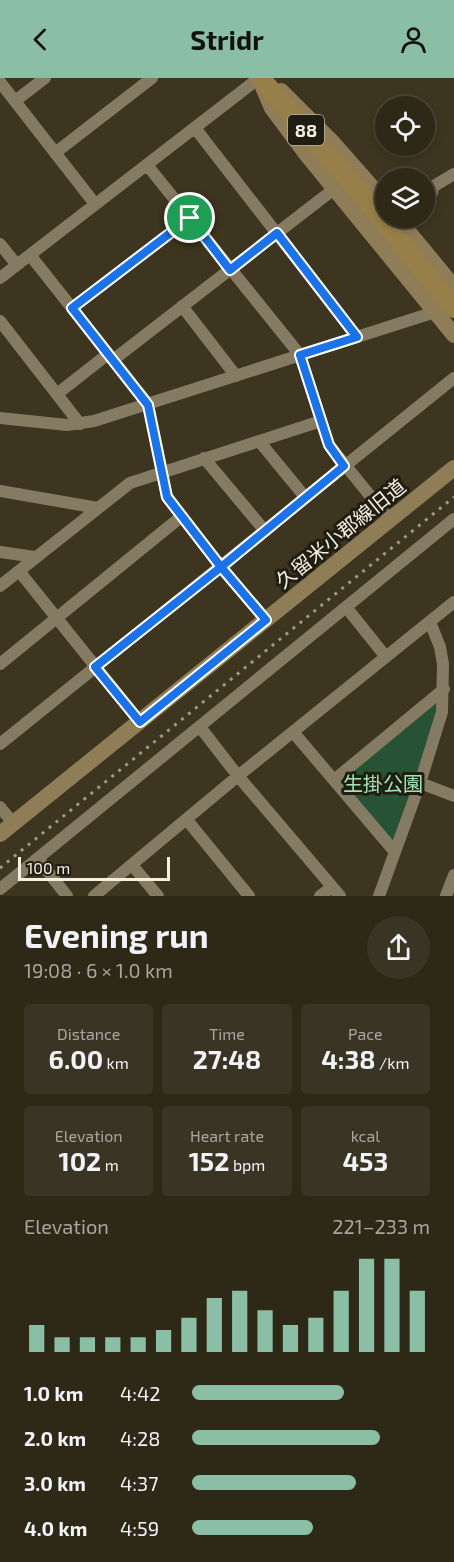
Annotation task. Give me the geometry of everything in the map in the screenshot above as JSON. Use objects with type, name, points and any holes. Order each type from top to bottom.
[{"type":"main road","points":[[260,78],[272,108],[334,189],[445,310],[454,335]]},
{"type":"main road","points":[[260,78],[286,94],[333,142],[375,190]]},
{"type":"main road","name":"88","points":[[260,78],[346,176],[375,201]]},
{"type":"main road","name":"88","points":[[401,228],[445,310]]},
{"type":"main road","points":[[404,228],[454,287]]},
{"type":"main road","name":"久留米小郡線旧道","points":[[0,834],[454,468]]},
{"type":"street","points":[[15,101],[45,78]]},
{"type":"street","points":[[55,153],[152,78]]},
{"type":"street","points":[[0,278],[260,78]]},
{"type":"street","points":[[0,82],[95,204]]},
{"type":"street","points":[[195,128],[357,337]]},
{"type":"street","points":[[147,165],[300,355],[329,445],[389,519]]},
{"type":"street","points":[[435,185],[454,174]]},
{"type":"street","points":[[57,394],[182,306],[334,189]]},
{"type":"street","points":[[72,308],[190,218]]},
{"type":"street","points":[[0,244],[17,265]]},
{"type":"street","points":[[30,255],[148,405],[167,497],[221,567],[266,620]]},
{"type":"street","points":[[0,418],[45,424],[80,424],[148,405],[445,310],[454,294]]},
{"type":"street","points":[[182,306],[236,376]]},
{"type":"street","points":[[0,321],[80,424]]},
{"type":"street","points":[[0,744],[454,378]]},
{"type":"street","points":[[0,586],[130,483],[321,421]]},
{"type":"street","points":[[259,441],[305,497]]},
{"type":"street","points":[[204,458],[265,531]]},
{"type":"street","points":[[0,491],[98,508]]},
{"type":"street","points":[[0,664],[182,516]]},
{"type":"street","points":[[0,889],[454,519]]},
{"type":"street","points":[[0,552],[35,557]]},
{"type":"street","points":[[19,571],[140,722]]},
{"type":"street","points":[[94,896],[238,776],[454,602]]},
{"type":"street","points":[[346,607],[386,657]]},
{"type":"street","points":[[379,896],[420,783],[442,712],[443,664],[440,647],[430,622]]},
{"type":"street","points":[[334,780],[444,690]]},
{"type":"street","points":[[200,727],[238,776],[336,891],[320,896]]},
{"type":"street","points":[[293,732],[395,852]]},
{"type":"street","points":[[420,783],[454,796]]},
{"type":"street","points":[[0,807],[13,823]]},
{"type":"street","points":[[187,819],[249,896]]},
{"type":"street","points":[[38,859],[67,896]]},
{"type":"street","points":[[132,865],[158,896]]},
{"type":"street","points":[[446,896],[454,875]]},
{"type":"green space","name":"生掛公園","points":[[434,702],[440,706],[416,781],[395,839],[389,840],[343,783],[343,778]]},
{"type":"railway","points":[[0,868],[454,497]]},
{"type":"route","points":[[190,218],[72,308],[148,405],[167,497],[221,567],[95,667],[140,722],[266,620],[221,567],[344,466],[329,445],[300,355],[357,337],[277,233],[230,270],[190,218]]}]
